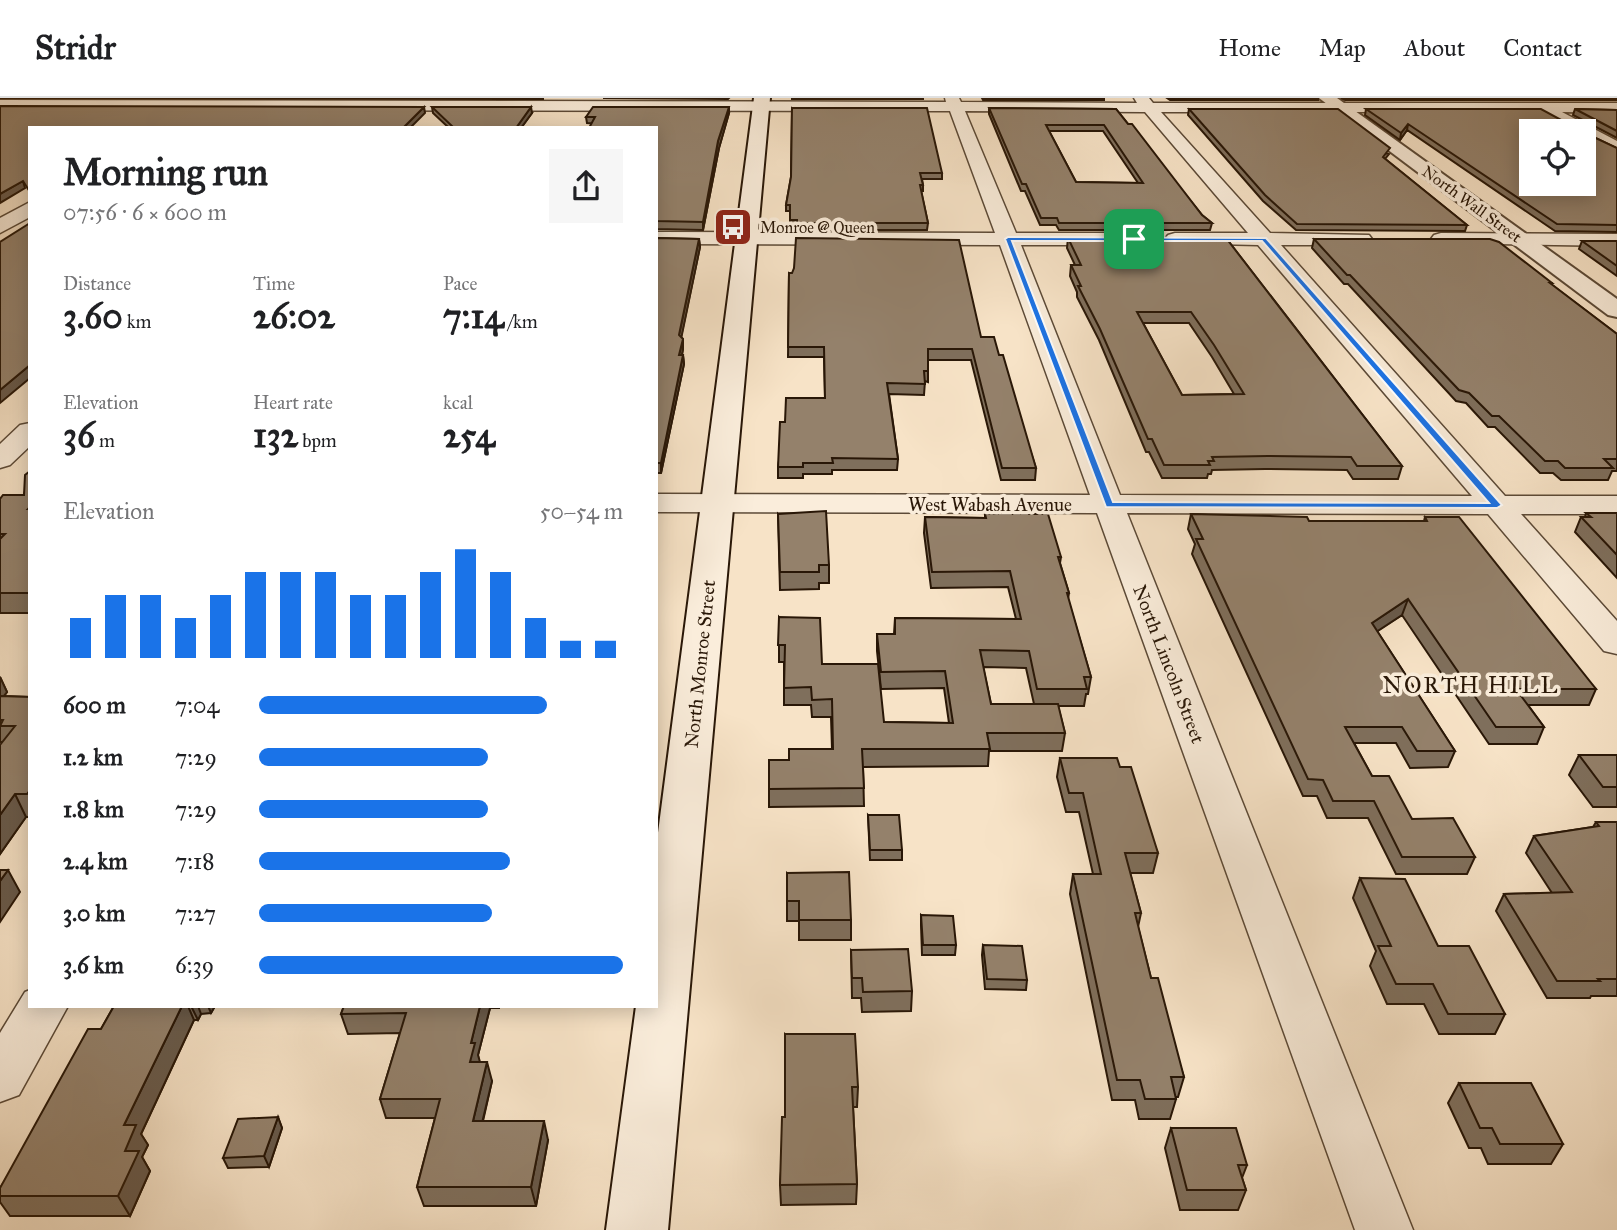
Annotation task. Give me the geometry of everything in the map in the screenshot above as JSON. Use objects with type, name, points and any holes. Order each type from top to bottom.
[{"type":"main road","name":"North Monroe Street","points":[[637,1230],[762,102]]},
{"type":"main road","name":"North Wall Street","points":[[1333,103],[1617,310]]},
{"type":"street","points":[[1523,98],[1617,148]]},
{"type":"street","points":[[167,120],[196,102]]},
{"type":"street","points":[[368,120],[388,102]]},
{"type":"street","points":[[559,126],[573,102]]},
{"type":"street","name":"North Lincoln Street","points":[[954,102],[1384,1230]]},
{"type":"street","points":[[4,103],[1333,103],[1617,108]]},
{"type":"street","points":[[1146,103],[1617,643]]},
{"type":"street","points":[[0,227],[28,209]]},
{"type":"street","points":[[658,238],[1134,239]]},
{"type":"street","points":[[1160,239],[1380,239]]},
{"type":"street","points":[[1420,239],[1617,240]]},
{"type":"street","points":[[0,458],[28,433]]},
{"type":"street","name":"West Wabash Avenue","points":[[658,503],[1617,505]]},
{"type":"street","points":[[0,1079],[42,1008]]},
{"type":"building","points":[[0,106],[424,107],[405,126],[28,126],[28,189],[23,181],[0,194]]},
{"type":"building","points":[[432,107],[531,107],[517,126],[452,126]]},
{"type":"building","points":[[593,107],[729,107],[718,141],[703,222],[658,221],[658,126],[590,126],[595,117],[586,117]]},
{"type":"building","points":[[792,108],[927,108],[942,173],[920,173],[928,223],[797,223],[797,220],[790,220],[790,205],[786,205],[791,177]]},
{"type":"building","points":[[989,108],[1116,109],[1128,124],[1132,124],[1202,215],[1212,223],[1059,223],[1057,218],[1041,218],[1026,184],[1022,184]],"holes":[[[1046,125],[1104,125],[1143,183],[1076,182]]]},
{"type":"building","points":[[1189,109],[1338,109],[1390,148],[1383,157],[1467,225],[1297,224],[1265,195]]},
{"type":"building","points":[[1366,109],[1541,109],[1559,119],[1519,119],[1519,196],[1596,196],[1596,138],[1617,148],[1617,225],[1557,224],[1408,124],[1401,133]]},
{"type":"building","points":[[1575,109],[1617,110],[1617,131],[1596,119]]},
{"type":"building","points":[[28,224],[28,367],[0,390],[0,242]]},
{"type":"building","points":[[658,238],[699,239],[679,335],[683,339],[679,355],[683,355],[661,463],[658,463]]},
{"type":"building","points":[[796,238],[959,240],[981,337],[994,337],[999,355],[1003,355],[1036,468],[1002,468],[972,349],[928,349],[928,371],[924,371],[925,384],[887,383],[898,459],[832,458],[833,463],[803,463],[803,467],[778,467],[780,422],[785,422],[786,398],[825,398],[824,347],[788,347],[789,273],[792,273],[794,268]]},
{"type":"building","points":[[1068,238],[1226,238],[1402,466],[1357,466],[1351,457],[1268,456],[1212,457],[1214,461],[1208,461],[1210,465],[1164,465],[1152,439],[1148,439],[1100,329],[1078,286],[1081,286],[1071,265],[1081,265]],"holes":[[[1137,312],[1191,312],[1214,345],[1244,394],[1182,395]]]},
{"type":"building","points":[[1314,239],[1490,239],[1499,242],[1617,334],[1617,459],[1604,459],[1613,468],[1565,468],[1558,461],[1545,461],[1499,416],[1492,416],[1469,393],[1459,390]]},
{"type":"building","points":[[1582,241],[1617,241],[1617,266]]},
{"type":"building","points":[[28,473],[28,593],[0,593],[0,539],[5,534],[0,534],[0,499],[3,495],[24,495],[25,475]]},
{"type":"building","points":[[826,511],[829,565],[819,565],[819,572],[780,572],[778,514]]},
{"type":"building","points":[[1586,513],[1617,513],[1617,555],[1581,517],[1591,517]]},
{"type":"building","points":[[985,514],[1048,514],[1091,677],[1084,677],[1087,689],[1037,689],[1029,651],[980,650],[991,704],[1058,704],[1065,733],[987,733],[990,749],[862,749],[864,788],[769,789],[769,760],[789,760],[789,749],[833,749],[832,699],[812,700],[811,687],[784,688],[785,645],[778,645],[779,617],[820,618],[822,664],[878,664],[884,722],[953,723],[945,671],[881,672],[877,634],[895,634],[895,618],[1021,619],[1010,571],[932,572],[925,517],[986,518]]},
{"type":"building","points":[[1191,514],[1307,517],[1309,521],[1427,521],[1425,517],[1459,517],[1596,689],[1516,689],[1544,727],[1496,727],[1408,599],[1372,623],[1455,751],[1417,751],[1402,727],[1345,727],[1372,776],[1389,776],[1412,819],[1453,818],[1475,857],[1402,857],[1374,801],[1333,801],[1323,780],[1308,779],[1196,539],[1203,539]]},
{"type":"building","points":[[0,696],[28,697],[28,793],[15,794],[0,815],[0,745],[15,726],[0,726],[3,720],[0,720]]},
{"type":"building","points":[[1579,755],[1617,755],[1617,787],[1603,787]]},
{"type":"building","points":[[1060,758],[1117,758],[1120,767],[1131,767],[1158,853],[1125,853],[1141,913],[1135,913],[1151,978],[1158,978],[1184,1077],[1171,1077],[1176,1099],[1145,1099],[1140,1080],[1117,1080],[1073,874],[1101,874],[1083,793],[1069,793]]},
{"type":"building","points":[[868,815],[899,815],[902,850],[870,850]]},
{"type":"building","points":[[1596,822],[1617,822],[1617,979],[1557,981],[1504,894],[1572,892],[1534,836],[1599,826]]},
{"type":"building","points":[[0,870],[8,870],[0,881]]},
{"type":"building","points":[[849,872],[851,920],[799,920],[799,901],[787,901],[787,873]]},
{"type":"building","points":[[1360,878],[1405,879],[1438,946],[1469,946],[1505,1014],[1448,1014],[1433,984],[1396,984],[1378,946],[1391,946]]},
{"type":"building","points":[[921,915],[953,916],[956,945],[923,945]]},
{"type":"building","points":[[983,945],[1022,946],[1027,980],[987,979]]},
{"type":"building","points":[[908,949],[912,991],[863,992],[862,978],[852,978],[851,950]]},
{"type":"building","points":[[113,1008],[181,1008],[124,1125],[136,1125],[125,1151],[139,1151],[118,1196],[0,1196],[0,1188],[88,1029],[101,1029]]},
{"type":"building","points":[[343,1008],[480,1008],[471,1043],[475,1043],[470,1062],[487,1062],[473,1121],[544,1121],[531,1187],[417,1187],[440,1099],[380,1099],[406,1013],[341,1014]]},
{"type":"building","points":[[785,1034],[855,1034],[858,1087],[852,1087],[857,1184],[780,1185],[782,1117],[785,1117]]},
{"type":"building","points":[[1459,1083],[1531,1083],[1563,1144],[1500,1144],[1492,1128],[1480,1128]]},
{"type":"building","points":[[278,1117],[264,1156],[223,1158],[238,1119]]},
{"type":"building","points":[[1171,1128],[1236,1128],[1247,1165],[1238,1165],[1246,1190],[1187,1190]]},
{"type":"place","name":"Monroe @ Queen","points":[[733,227]]},
{"type":"district","name":"NORTH HILL","points":[[1471,685]]},
{"type":"route","points":[[1008,239],[1134,239],[1264,239],[1497,505],[1109,505],[1008,239]]}]
